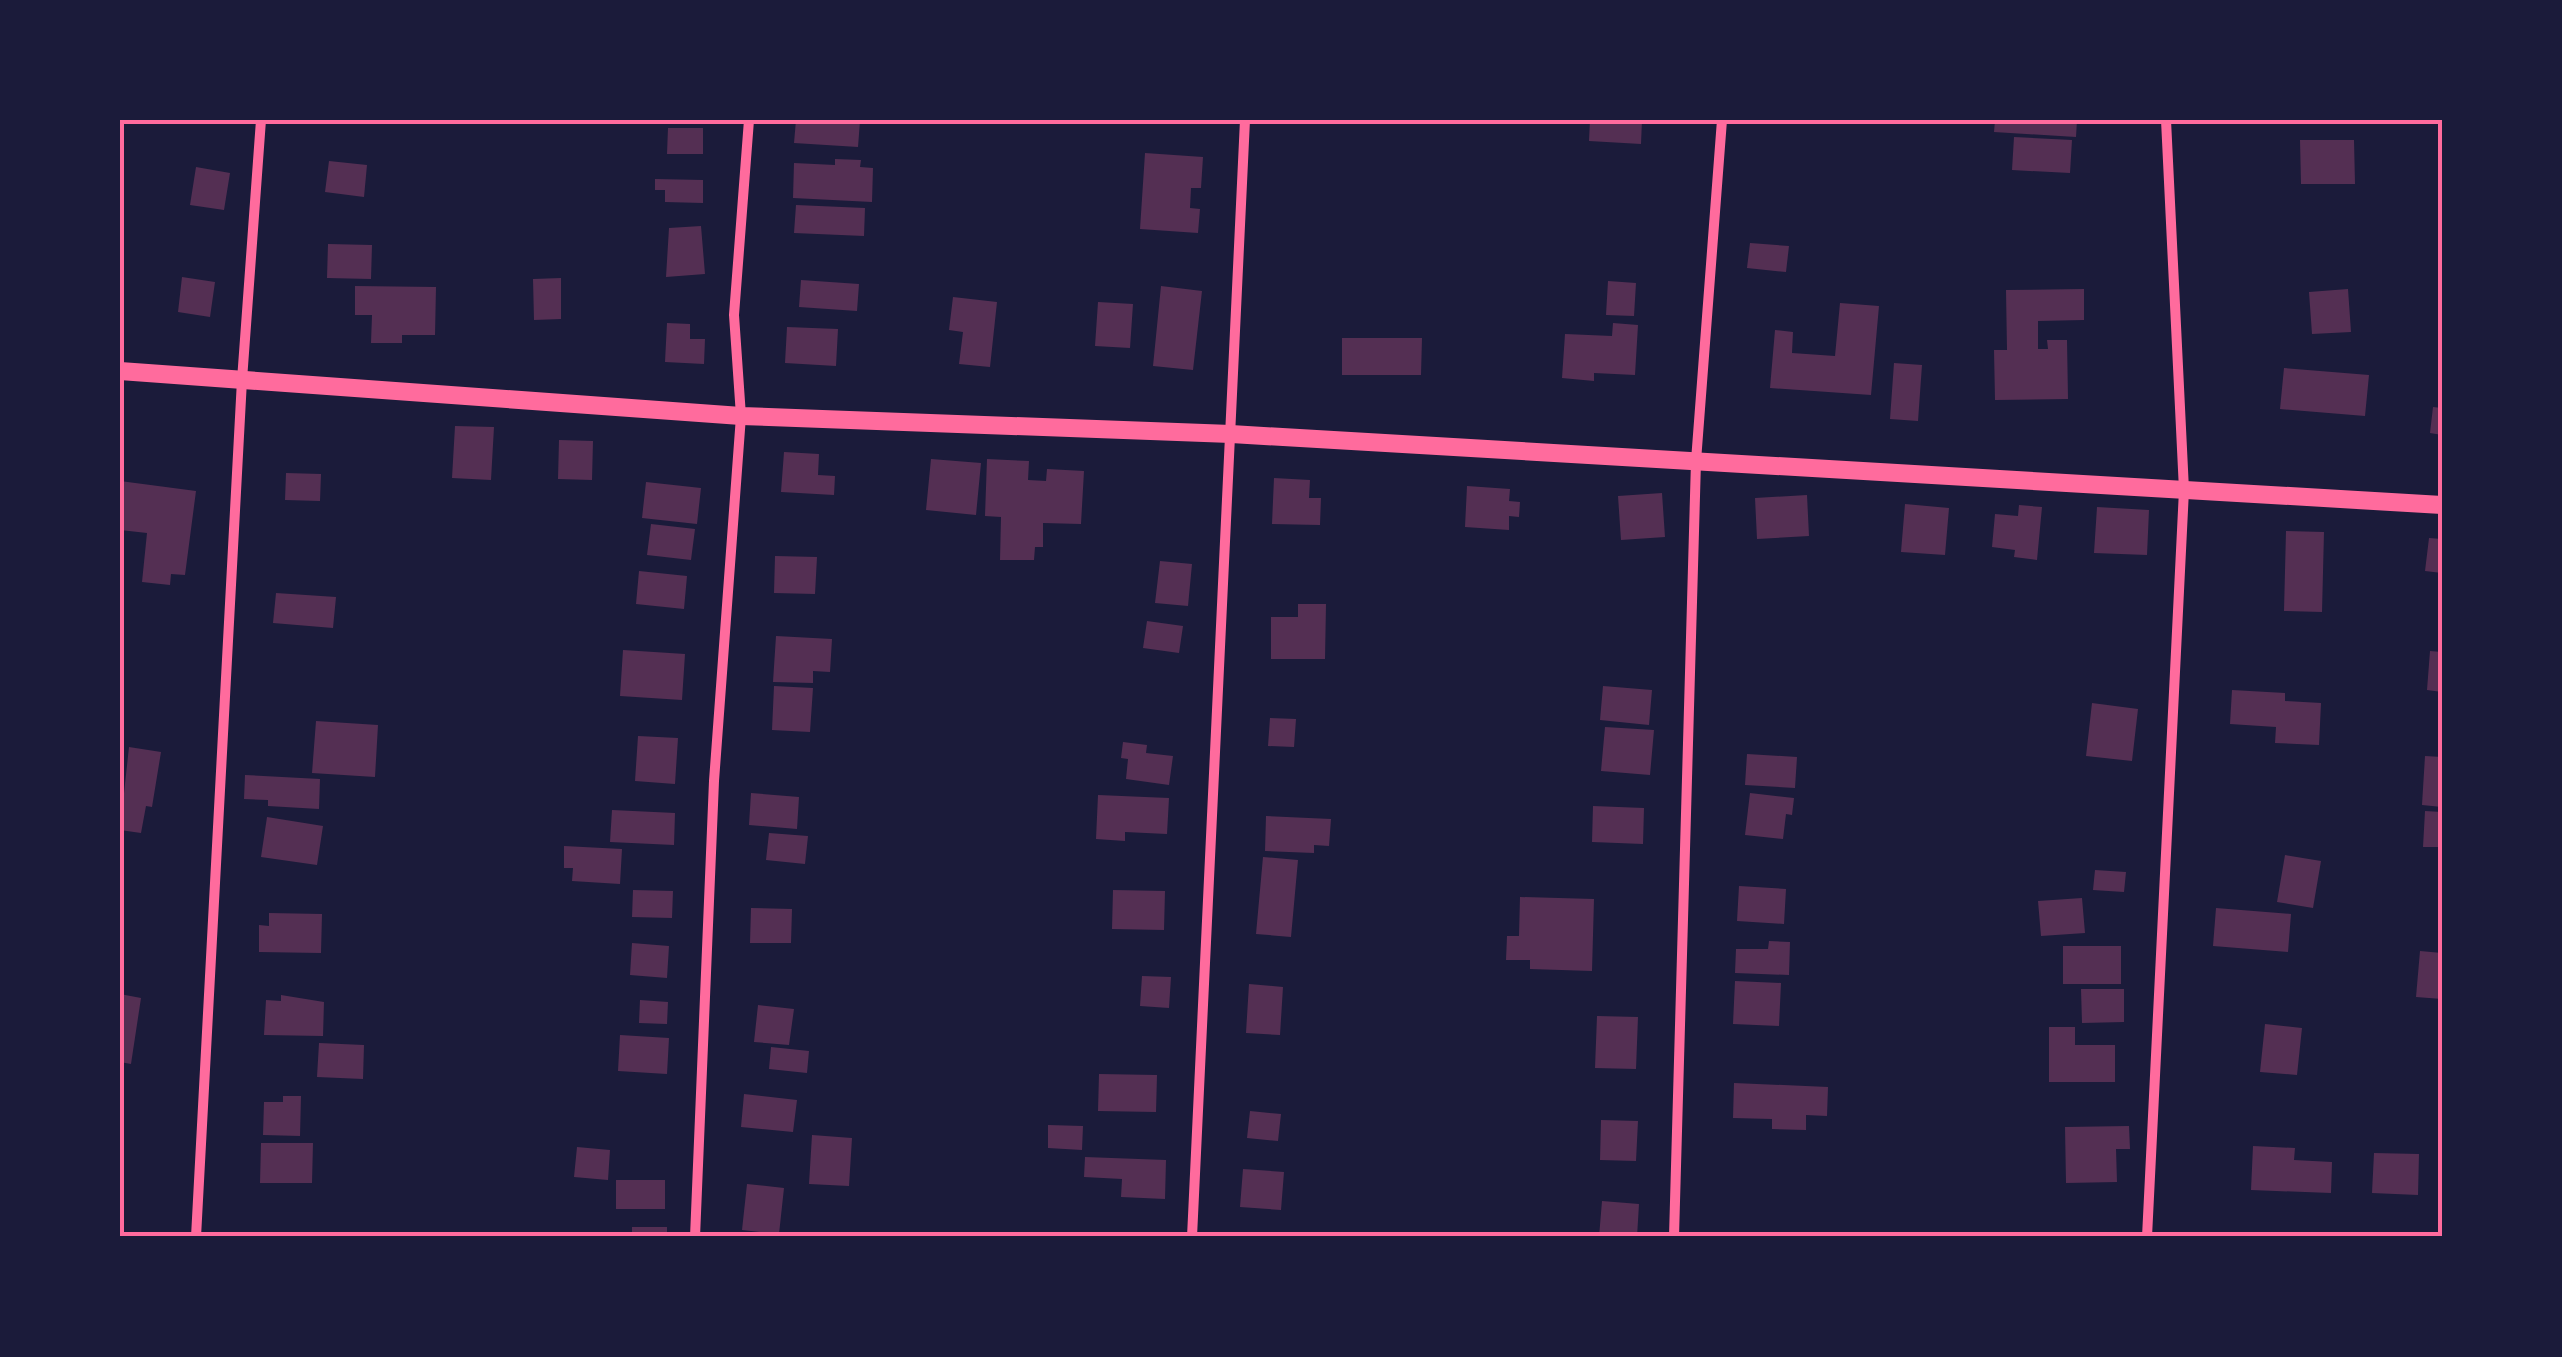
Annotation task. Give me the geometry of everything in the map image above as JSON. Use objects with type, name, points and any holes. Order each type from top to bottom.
[{"type":"street","points":[[196,1237],[242,380],[261,120]]},
{"type":"street","points":[[695,1237],[714,781],[740,416],[734,315],[750,120]]},
{"type":"street","points":[[1192,1237],[1245,120]]},
{"type":"street","points":[[1674,1237],[1696,461],[1722,120]]},
{"type":"street","points":[[2147,1237],[2184,490],[2166,120]]},
{"type":"street","points":[[120,371],[740,416],[1231,434],[2442,505]]},
{"type":"building","points":[[796,120],[860,121],[858,147],[794,143]]},
{"type":"building","points":[[1590,120],[1642,120],[1641,144],[1589,141]]},
{"type":"building","points":[[1995,120],[2077,120],[2076,137],[1994,132]]},
{"type":"building","points":[[668,128],[703,128],[703,154],[667,154]]},
{"type":"building","points":[[2014,137],[2072,140],[2070,173],[2012,170]]},
{"type":"building","points":[[2300,140],[2354,140],[2355,184],[2301,184]]},
{"type":"building","points":[[1145,153],[1203,157],[1201,188],[1191,188],[1190,208],[1200,209],[1198,233],[1140,229]]},
{"type":"building","points":[[835,159],[861,160],[860,167],[873,168],[872,202],[793,198],[794,163],[835,165]]},
{"type":"building","points":[[329,161],[367,165],[364,197],[325,192]]},
{"type":"building","points":[[196,167],[230,173],[224,210],[190,205]]},
{"type":"building","points":[[655,179],[703,180],[703,203],[665,202],[665,190],[655,190]]},
{"type":"building","points":[[796,205],[865,208],[864,236],[794,233]]},
{"type":"building","points":[[701,226],[705,274],[666,277],[669,228]]},
{"type":"building","points":[[1750,243],[1789,246],[1786,272],[1747,268]]},
{"type":"building","points":[[328,244],[372,245],[371,279],[327,278]]},
{"type":"building","points":[[182,277],[215,282],[210,317],[178,312]]},
{"type":"building","points":[[561,278],[561,319],[534,320],[533,279]]},
{"type":"building","points":[[801,280],[859,284],[857,311],[799,307]]},
{"type":"building","points":[[1608,281],[1636,283],[1634,316],[1606,315]]},
{"type":"building","points":[[355,286],[436,287],[435,335],[402,335],[402,343],[371,343],[372,315],[355,315]]},
{"type":"building","points":[[1161,286],[1202,291],[1193,370],[1153,366]]},
{"type":"building","points":[[2084,289],[2084,320],[2038,321],[2038,349],[2048,349],[2047,340],[2067,340],[2068,399],[1995,400],[1994,350],[2007,350],[2006,290]]},
{"type":"building","points":[[2348,289],[2351,332],[2312,334],[2309,292]]},
{"type":"building","points":[[953,297],[997,302],[990,367],[959,364],[963,332],[949,330]]},
{"type":"building","points":[[1098,302],[1133,304],[1130,348],[1095,346]]},
{"type":"building","points":[[1840,303],[1879,306],[1871,395],[1770,388],[1775,330],[1793,332],[1792,353],[1835,356]]},
{"type":"building","points":[[667,323],[690,324],[690,339],[705,339],[704,364],[665,362]]},
{"type":"building","points":[[1613,323],[1638,325],[1635,375],[1594,373],[1594,381],[1562,378],[1565,334],[1612,336]]},
{"type":"building","points":[[787,327],[838,329],[836,366],[785,363]]},
{"type":"building","points":[[1342,338],[1422,338],[1421,375],[1342,375]]},
{"type":"building","points":[[1894,363],[1922,365],[1918,421],[1890,419]]},
{"type":"building","points":[[2284,368],[2369,375],[2365,416],[2280,409]]},
{"type":"building","points":[[2433,407],[2442,408],[2442,435],[2430,433]]},
{"type":"building","points":[[455,426],[494,427],[491,480],[452,478]]},
{"type":"building","points":[[559,440],[593,441],[592,480],[558,479]]},
{"type":"building","points":[[784,452],[819,454],[818,475],[835,476],[834,495],[781,492]]},
{"type":"building","points":[[931,459],[981,463],[976,515],[926,510]]},
{"type":"building","points":[[987,459],[1029,461],[1028,480],[1046,481],[1047,469],[1084,471],[1081,524],[1043,523],[1043,547],[1035,547],[1034,560],[1000,560],[1001,517],[985,516]]},
{"type":"building","points":[[286,473],[321,474],[320,501],[285,500]]},
{"type":"building","points":[[1274,478],[1310,480],[1309,498],[1321,498],[1320,525],[1272,524]]},
{"type":"building","points":[[120,481],[196,491],[185,575],[171,574],[170,585],[142,582],[147,533],[120,530]]},
{"type":"building","points":[[646,482],[701,488],[697,524],[642,518]]},
{"type":"building","points":[[1467,486],[1510,489],[1509,501],[1520,502],[1519,517],[1509,516],[1509,530],[1465,527]]},
{"type":"building","points":[[1662,493],[1665,537],[1621,540],[1618,496]]},
{"type":"building","points":[[1807,495],[1809,536],[1757,539],[1755,498]]},
{"type":"building","points":[[1905,504],[1949,508],[1945,555],[1901,552]]},
{"type":"building","points":[[2019,505],[2042,507],[2037,560],[2014,557],[2015,550],[1992,547],[1995,514],[2018,516]]},
{"type":"building","points":[[2097,507],[2149,510],[2147,555],[2094,553]]},
{"type":"building","points":[[651,524],[695,529],[691,560],[647,555]]},
{"type":"building","points":[[2286,531],[2324,532],[2322,612],[2284,611]]},
{"type":"building","points":[[2429,538],[2442,539],[2442,573],[2425,571]]},
{"type":"building","points":[[775,556],[817,557],[815,594],[774,593]]},
{"type":"building","points":[[1160,561],[1192,564],[1188,606],[1155,603]]},
{"type":"building","points":[[639,571],[687,576],[684,609],[636,604]]},
{"type":"building","points":[[276,593],[336,597],[333,628],[273,623]]},
{"type":"building","points":[[1298,604],[1326,604],[1325,659],[1271,659],[1271,617],[1298,617]]},
{"type":"building","points":[[1147,621],[1183,626],[1179,653],[1143,648]]},
{"type":"building","points":[[776,636],[832,639],[830,672],[813,671],[813,683],[773,682]]},
{"type":"building","points":[[623,650],[685,654],[682,700],[620,696]]},
{"type":"building","points":[[2430,651],[2442,652],[2442,692],[2427,690]]},
{"type":"building","points":[[774,686],[813,688],[810,732],[772,730]]},
{"type":"building","points":[[1603,686],[1652,690],[1649,725],[1600,720]]},
{"type":"building","points":[[2232,690],[2285,693],[2285,701],[2321,703],[2319,745],[2275,743],[2276,727],[2230,724]]},
{"type":"building","points":[[2092,703],[2138,709],[2132,761],[2086,756]]},
{"type":"building","points":[[1270,718],[1296,719],[1294,747],[1268,746]]},
{"type":"building","points":[[316,721],[378,725],[375,777],[312,773]]},
{"type":"building","points":[[1605,727],[1654,730],[1650,775],[1601,771]]},
{"type":"building","points":[[638,736],[678,738],[675,784],[635,781]]},
{"type":"building","points":[[1123,742],[1147,745],[1146,753],[1173,756],[1169,785],[1126,779],[1128,759],[1121,758]]},
{"type":"building","points":[[129,747],[161,752],[152,807],[146,806],[141,833],[120,830]]},
{"type":"building","points":[[1747,754],[1797,757],[1795,788],[1745,785]]},
{"type":"building","points":[[2425,756],[2442,757],[2442,807],[2422,805]]},
{"type":"building","points":[[245,775],[320,779],[319,809],[268,806],[268,800],[244,799]]},
{"type":"building","points":[[751,793],[799,797],[797,829],[749,825]]},
{"type":"building","points":[[1750,793],[1794,798],[1792,815],[1786,814],[1783,839],[1745,835]]},
{"type":"building","points":[[1098,795],[1169,798],[1167,834],[1125,832],[1125,841],[1096,839]]},
{"type":"building","points":[[1593,806],[1644,808],[1643,844],[1592,842]]},
{"type":"building","points":[[612,810],[675,813],[674,845],[610,842]]},
{"type":"building","points":[[2425,811],[2442,812],[2442,847],[2423,847]]},
{"type":"building","points":[[1266,816],[1331,819],[1329,846],[1314,845],[1314,853],[1265,851]]},
{"type":"building","points":[[267,817],[323,826],[317,865],[261,857]]},
{"type":"building","points":[[769,833],[808,836],[805,864],[766,860]]},
{"type":"building","points":[[564,846],[622,849],[620,884],[572,881],[573,868],[564,868]]},
{"type":"building","points":[[2285,855],[2321,861],[2313,908],[2277,902]]},
{"type":"building","points":[[1263,857],[1298,860],[1291,937],[1256,934]]},
{"type":"building","points":[[2095,870],[2126,872],[2124,892],[2093,890]]},
{"type":"building","points":[[1739,886],[1786,889],[1784,924],[1737,921]]},
{"type":"building","points":[[633,890],[673,891],[672,918],[632,917]]},
{"type":"building","points":[[1113,890],[1165,891],[1164,930],[1112,929]]},
{"type":"building","points":[[1520,897],[1594,899],[1592,971],[1530,969],[1530,960],[1506,960],[1507,936],[1519,936]]},
{"type":"building","points":[[2082,898],[2085,933],[2041,936],[2038,901]]},
{"type":"building","points":[[751,908],[792,909],[791,943],[750,943]]},
{"type":"building","points":[[2216,908],[2291,914],[2288,952],[2213,946]]},
{"type":"building","points":[[269,913],[322,914],[321,953],[259,952],[259,925],[269,926]]},
{"type":"building","points":[[1769,941],[1790,942],[1789,975],[1735,973],[1736,949],[1768,949]]},
{"type":"building","points":[[632,943],[669,946],[667,978],[630,975]]},
{"type":"building","points":[[2063,946],[2121,946],[2121,984],[2063,984]]},
{"type":"building","points":[[2420,951],[2442,953],[2442,999],[2416,997]]},
{"type":"building","points":[[1142,976],[1171,977],[1169,1008],[1140,1006]]},
{"type":"building","points":[[1735,981],[1781,983],[1779,1026],[1733,1024]]},
{"type":"building","points":[[1249,984],[1283,987],[1280,1035],[1246,1033]]},
{"type":"building","points":[[2081,989],[2124,989],[2124,1022],[2082,1023]]},
{"type":"building","points":[[120,994],[141,998],[131,1064],[120,1062]]},
{"type":"building","points":[[281,995],[324,1002],[323,1036],[264,1035],[266,1000],[281,1001]]},
{"type":"building","points":[[640,1000],[668,1002],[667,1024],[639,1023]]},
{"type":"building","points":[[758,1005],[794,1009],[789,1045],[754,1042]]},
{"type":"building","points":[[1597,1016],[1638,1017],[1636,1069],[1595,1068]]},
{"type":"building","points":[[2265,1024],[2302,1028],[2297,1075],[2260,1072]]},
{"type":"building","points":[[2049,1027],[2075,1027],[2075,1045],[2115,1045],[2115,1082],[2049,1082]]},
{"type":"building","points":[[620,1035],[669,1038],[667,1074],[618,1071]]},
{"type":"building","points":[[319,1043],[364,1045],[363,1079],[317,1077]]},
{"type":"building","points":[[771,1047],[809,1051],[807,1073],[769,1069]]},
{"type":"building","points":[[1099,1074],[1157,1075],[1156,1112],[1098,1111]]},
{"type":"building","points":[[1734,1083],[1828,1087],[1827,1116],[1806,1115],[1806,1130],[1772,1129],[1772,1119],[1733,1118]]},
{"type":"building","points":[[744,1094],[797,1100],[793,1132],[741,1127]]},
{"type":"building","points":[[283,1096],[301,1096],[300,1136],[263,1135],[264,1102],[283,1102]]},
{"type":"building","points":[[1250,1111],[1281,1114],[1278,1141],[1247,1138]]},
{"type":"building","points":[[1601,1120],[1638,1121],[1636,1161],[1600,1160]]},
{"type":"building","points":[[1048,1125],[1083,1126],[1082,1150],[1048,1148]]},
{"type":"building","points":[[2129,1126],[2130,1149],[2116,1149],[2117,1182],[2066,1183],[2065,1127]]},
{"type":"building","points":[[812,1135],[852,1138],[849,1186],[809,1184]]},
{"type":"building","points":[[261,1143],[313,1143],[312,1183],[260,1183]]},
{"type":"building","points":[[2253,1146],[2295,1148],[2294,1160],[2332,1162],[2331,1193],[2251,1190]]},
{"type":"building","points":[[577,1147],[610,1150],[608,1180],[574,1177]]},
{"type":"building","points":[[2374,1153],[2419,1154],[2418,1195],[2372,1193]]},
{"type":"building","points":[[1085,1157],[1166,1160],[1165,1199],[1121,1197],[1122,1179],[1084,1177]]},
{"type":"building","points":[[1243,1169],[1284,1172],[1281,1210],[1240,1207]]},
{"type":"building","points":[[616,1180],[665,1180],[665,1209],[616,1209]]},
{"type":"building","points":[[747,1184],[784,1188],[779,1234],[742,1230]]},
{"type":"building","points":[[1602,1201],[1639,1204],[1637,1237],[1599,1237]]},
{"type":"building","points":[[632,1227],[667,1227],[667,1237],[632,1237]]}]
